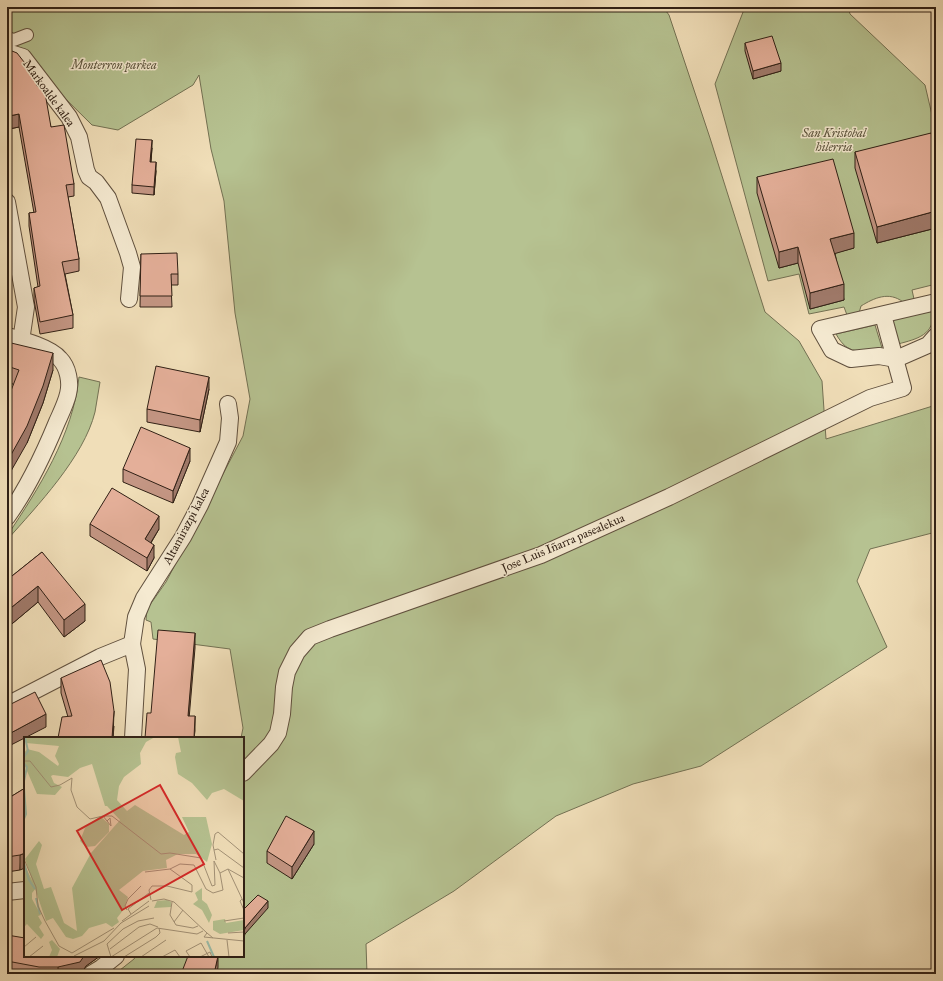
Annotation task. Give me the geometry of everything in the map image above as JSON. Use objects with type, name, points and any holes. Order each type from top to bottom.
[{"type":"street","points":[[7,38],[14,40],[27,35]]},
{"type":"street","name":"Markoalde kalea","points":[[7,52],[23,57],[69,117],[79,136],[86,170],[89,176],[96,182],[108,198],[128,253],[132,267],[128,299]]},
{"type":"street","points":[[7,202],[26,307],[14,338],[48,350],[60,358],[65,366],[69,379],[68,393],[42,458],[17,504],[7,517]]},
{"type":"street","points":[[936,302],[820,329],[832,350],[851,359],[879,356],[896,359],[928,344],[936,336]]},
{"type":"street","points":[[883,315],[896,359]]},
{"type":"street","name":"Jose Luis Iñarra pasealekua","points":[[244,772],[271,744],[278,733],[287,672],[297,652],[310,637],[541,555],[669,497],[870,398],[903,388],[896,359]]},
{"type":"street","name":"Altamirazpi kalea","points":[[132,644],[136,617],[144,598],[183,537],[200,505],[228,442],[230,418],[228,404]]},
{"type":"street","points":[[7,705],[100,657],[132,644],[137,669],[133,737]]},
{"type":"street","points":[[7,892],[24,890]]},
{"type":"street","points":[[91,974],[115,957]]},
{"type":"green space","name":"Monterron parkea","points":[[7,7],[663,7],[669,15],[765,312],[799,341],[822,381],[826,439],[936,405],[936,532],[870,549],[857,581],[887,647],[701,766],[633,784],[556,816],[454,891],[366,944],[367,974],[115,974],[135,957],[244,957],[244,737],[241,737],[243,728],[230,649],[153,639],[151,622],[146,620],[147,609],[166,582],[243,436],[250,399],[235,313],[224,201],[211,149],[199,75],[193,85],[118,130],[92,125],[7,41]]},
{"type":"green space","name":"San Kristobal hilerria","points":[[745,7],[848,7],[850,14],[925,85],[932,115],[936,115],[936,284],[912,290],[914,299],[903,302],[887,296],[876,298],[861,306],[859,313],[847,315],[844,307],[809,314],[799,274],[768,281],[715,84]]},
{"type":"green space","points":[[933,311],[933,319],[928,331],[918,338],[898,344],[892,319]]},
{"type":"green space","points":[[875,325],[882,348],[861,351],[850,349],[845,346],[836,334]]},
{"type":"green space","points":[[79,377],[100,382],[95,412],[89,429],[81,446],[58,480],[7,540],[7,536],[42,480],[62,440],[70,420]]},
{"type":"building","points":[[772,36],[781,63],[753,71],[745,43]]},
{"type":"building","points":[[7,49],[17,53],[35,76],[37,86],[44,87],[51,127],[64,125],[74,184],[66,185],[79,259],[62,262],[73,315],[40,322],[34,288],[40,286],[29,213],[36,212],[19,114],[9,116],[7,107]]},
{"type":"building","points":[[931,133],[936,150],[936,211],[877,227],[855,152]]},
{"type":"building","points":[[136,139],[152,140],[150,162],[156,162],[154,187],[132,185]]},
{"type":"building","points":[[833,159],[854,233],[830,239],[844,284],[810,293],[798,247],[779,252],[757,177]]},
{"type":"building","points":[[177,253],[178,274],[171,274],[172,296],[140,296],[141,254]]},
{"type":"building","points":[[7,283],[9,294],[7,295]]},
{"type":"building","points":[[7,342],[53,353],[43,386],[27,426],[7,462],[7,401],[19,370],[7,366]]},
{"type":"building","points":[[156,366],[209,377],[200,420],[147,409]]},
{"type":"building","points":[[141,427],[190,448],[173,491],[123,469]]},
{"type":"building","points":[[112,488],[159,516],[145,539],[154,545],[147,558],[90,524]]},
{"type":"building","points":[[42,552],[85,604],[64,620],[38,586],[7,611],[7,580]]},
{"type":"building","points":[[158,630],[195,633],[188,716],[195,716],[194,737],[145,737],[147,713],[151,713]]},
{"type":"building","points":[[101,660],[110,682],[114,711],[112,737],[58,737],[62,717],[72,716],[61,678]]},
{"type":"building","points":[[35,692],[46,714],[7,735],[7,706]]},
{"type":"building","points":[[24,789],[24,853],[7,857],[7,797],[12,796]]},
{"type":"building","points":[[936,791],[936,799],[932,794]]},
{"type":"building","points":[[286,816],[314,831],[292,867],[267,851]]},
{"type":"building","points":[[258,895],[268,901],[245,928],[244,932],[244,909]]},
{"type":"building","points":[[7,935],[24,938],[24,957],[83,957],[80,962],[58,967],[39,967],[7,961]]},
{"type":"building","points":[[188,957],[218,957],[214,974],[181,974]]}]
